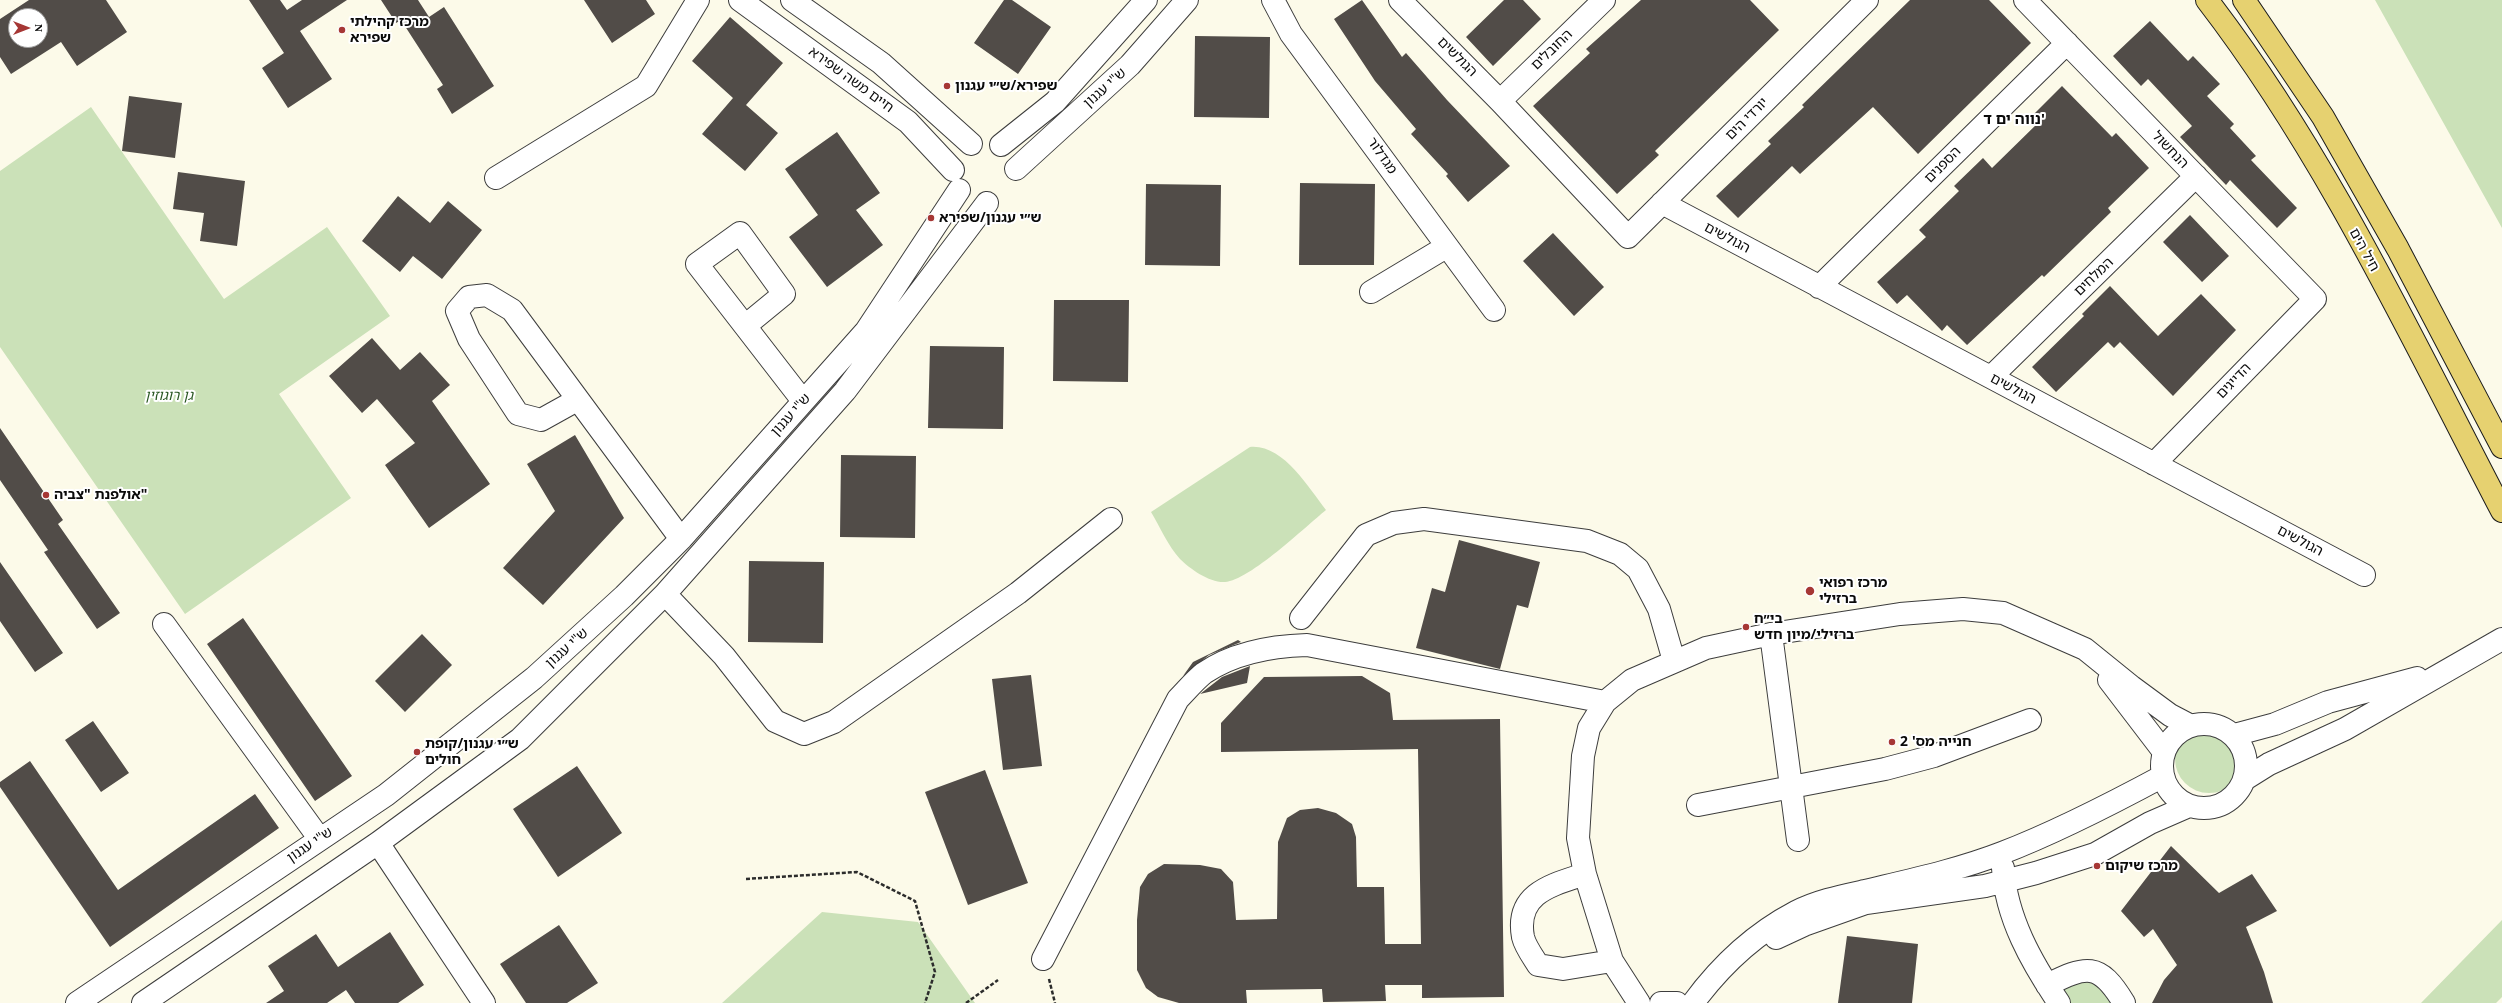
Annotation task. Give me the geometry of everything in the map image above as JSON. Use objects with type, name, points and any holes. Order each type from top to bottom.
[{"type":"main road","name":"חיל הים","points":[[2207,0],[2298,133],[2372,264],[2502,510]]},
{"type":"main road","points":[[2244,0],[2323,117],[2398,249],[2502,447]]},
{"type":"street","points":[[496,178],[646,86],[698,0]]},
{"type":"street","name":"חיים משה שפירא","points":[[740,0],[908,122],[953,170]]},
{"type":"street","name":"חיים משה שפירא","points":[[792,0],[880,63],[971,144]]},
{"type":"street","name":"ש\"י עגנון","points":[[1001,145],[1055,102],[1146,0]]},
{"type":"street","name":"מגדלור","points":[[1273,0],[1291,34],[1356,119],[1446,247],[1494,310]]},
{"type":"street","name":"הגולשים","points":[[1400,0],[1500,101],[1628,237]]},
{"type":"street","name":"החובלים","points":[[1500,101],[1604,0]]},
{"type":"street","name":"יורדי הים","points":[[1628,237],[1867,0]]},
{"type":"street","name":"הנחשול","points":[[2025,0],[2315,299]]},
{"type":"street","name":"ש\"י עגנון","points":[[143,1003],[378,843],[520,739],[664,594],[845,391],[1005,189],[1130,65],[1188,1]]},
{"type":"street","name":"הספנים","points":[[1819,287],[2067,43]]},
{"type":"street","points":[[981,141],[1001,145],[1008,151],[1005,189],[967,198],[959,190],[954,181],[953,170],[956,159],[962,150],[971,144],[981,141]]},
{"type":"street","name":"המלחים","points":[[1991,378],[2196,176]]},
{"type":"street","name":"ש\"י עגנון","points":[[77,1003],[386,795],[534,678],[624,596],[681,539],[866,331],[959,190]]},
{"type":"street","name":"הגולשים","points":[[1662,203],[2364,575]]},
{"type":"street","points":[[1371,292],[1446,247]]},
{"type":"street","points":[[577,400],[541,420],[518,414],[468,339],[458,311],[468,297],[488,295],[512,310],[681,539]]},
{"type":"street","name":"הדייגים","points":[[2154,464],[2315,299]]},
{"type":"street","points":[[745,326],[803,401]]},
{"type":"street","points":[[664,594],[724,656],[775,721],[804,734],[834,722],[980,620],[1018,593],[1111,518]]},
{"type":"street","points":[[1302,618],[1366,535],[1394,523],[1424,519],[1586,541],[1620,554],[1638,569],[1659,609],[1674,661]]},
{"type":"street","points":[[1638,1003],[1612,961],[1585,874],[1578,838],[1583,756],[1589,728],[1605,702],[1632,680],[1706,648],[1771,634],[1900,614],[1963,609],[2003,613],[2085,649],[2170,715],[2191,726]]},
{"type":"street","points":[[164,624],[320,838]]},
{"type":"street","points":[[1771,634],[1798,840]]},
{"type":"street","points":[[2245,779],[2246,755],[2234,736],[2214,724],[2191,726],[2180,731],[2170,740],[2164,752],[2162,764],[2163,776],[2168,789],[2177,799],[2189,806],[2202,809],[2217,808],[2234,796],[2245,779],[2269,764],[2345,729],[2441,672],[2502,639]]},
{"type":"street","points":[[1043,959],[1178,699],[1204,674],[1230,659],[1278,645],[1307,645],[1605,702]]},
{"type":"street","points":[[2085,649],[2164,752]]},
{"type":"street","points":[[2234,736],[2275,724],[2328,702],[2441,672]]},
{"type":"street","points":[[1698,805],[1885,769],[1934,756],[2030,720]]},
{"type":"street","points":[[1693,1003],[1722,966],[1751,939],[1797,911],[1834,898],[1957,868],[2002,853],[2094,812],[2163,776]]},
{"type":"street","points":[[1722,966],[1804,925],[1859,906],[2004,882],[2095,854],[2150,823],[2189,806]]},
{"type":"street","points":[[378,843],[484,1003]]},
{"type":"street","points":[[2002,853],[2004,882],[2014,920],[2025,946],[2058,1003]]},
{"type":"street","points":[[1585,874],[1552,885],[1532,898],[1523,914],[1523,938],[1538,965],[1563,969],[1612,961]]},
{"type":"street","points":[[2047,985],[2077,970],[2094,971],[2107,979],[2124,1003]]},
{"type":"street","points":[[1661,1003],[1677,1003]]},
{"type":"path","points":[[746,879],[857,872],[915,901],[935,972],[925,1003]]},
{"type":"path","points":[[966,1003],[998,980]]},
{"type":"green space","points":[[2375,0],[2502,0],[2502,228]]},
{"type":"green space","name":"גן רוגוזין","points":[[91,107],[224,299],[327,227],[390,316],[279,394],[351,498],[185,614],[0,347],[0,171]]},
{"type":"green space","points":[[1250,447],[1262,448],[1273,452],[1284,460],[1303,479],[1326,510],[1262,563],[1236,579],[1219,582],[1207,578],[1195,571],[1180,559],[1168,542],[1151,512]]},
{"type":"green space","points":[[2209,725],[2222,728],[2233,735],[2240,746],[2243,759],[2240,772],[2233,783],[2222,790],[2209,793],[2196,790],[2185,783],[2178,772],[2175,759],[2178,746],[2185,735],[2196,728]]},
{"type":"green space","points":[[822,912],[918,922],[975,1003],[722,1003]]},
{"type":"green space","points":[[2502,920],[2502,997],[2496,1003],[2421,1003]]},
{"type":"green space","points":[[2091,979],[2116,1003],[2070,1003],[2062,990],[2072,982]]},
{"type":"building","points":[[29,0],[106,0],[127,32],[77,66],[61,42],[11,74],[0,57],[0,19],[8,14],[8,48],[48,48],[48,8],[17,8]]},
{"type":"building","points":[[249,0],[280,0],[287,10],[302,0],[347,0],[300,31],[332,79],[288,108],[262,68],[284,53]]},
{"type":"building","points":[[381,0],[418,0],[429,17],[444,7],[494,86],[452,114],[437,89],[443,85],[401,20],[396,23]]},
{"type":"building","points":[[584,0],[646,0],[655,14],[612,43]]},
{"type":"building","points":[[1004,0],[1012,0],[1051,27],[1018,74],[974,43]]},
{"type":"building","points":[[1362,0],[1402,57],[1406,53],[1447,100],[1510,166],[1468,202],[1446,176],[1448,174],[1411,134],[1416,129],[1375,81],[1334,19]]},
{"type":"building","points":[[1504,0],[1523,0],[1541,19],[1493,66],[1466,37]]},
{"type":"building","points":[[1641,0],[1750,0],[1779,30],[1655,151],[1659,155],[1617,194],[1533,106],[1590,53],[1586,49]]},
{"type":"building","points":[[1910,0],[1989,0],[2031,43],[1918,154],[1873,107],[1800,174],[1792,166],[1738,218],[1716,196],[1771,144],[1768,141],[1804,107],[1802,105]]},
{"type":"building","points":[[730,17],[783,63],[746,105],[778,133],[745,171],[702,134],[733,98],[692,61]]},
{"type":"building","points":[[2150,21],[2188,61],[2193,56],[2220,84],[2207,96],[2234,124],[2230,128],[2256,156],[2251,160],[2297,208],[2277,228],[2230,180],[2226,185],[2180,137],[2192,126],[2148,79],[2141,86],[2113,56]]},
{"type":"building","points":[[1195,36],[1270,37],[1269,118],[1194,117]]},
{"type":"building","points":[[2062,86],[2112,137],[2116,133],[2149,168],[2108,208],[2111,212],[2044,277],[2042,275],[1967,345],[1947,325],[1942,331],[1907,295],[1897,304],[1877,282],[1926,237],[1919,230],[1959,191],[1954,186],[1983,158],[1992,168],[2040,121],[2034,114]]},
{"type":"building","points":[[129,96],[182,103],[175,158],[122,151]]},
{"type":"building","points":[[837,132],[880,193],[856,210],[883,245],[827,287],[789,237],[818,215],[785,169]]},
{"type":"building","points":[[178,172],[245,181],[237,246],[200,241],[204,213],[173,209]]},
{"type":"building","points":[[1300,183],[1375,184],[1374,265],[1299,265]]},
{"type":"building","points":[[1146,184],[1221,185],[1220,266],[1145,265]]},
{"type":"building","points":[[398,196],[430,223],[448,201],[482,230],[442,279],[413,256],[400,272],[362,241]]},
{"type":"building","points":[[2190,215],[2229,256],[2202,282],[2163,242]]},
{"type":"building","points":[[1553,233],[1604,287],[1574,316],[1523,261]]},
{"type":"building","points":[[2110,286],[2158,336],[2201,294],[2236,330],[2173,396],[2120,342],[2114,348],[2108,342],[2056,392],[2032,367],[2084,316],[2082,314]]},
{"type":"building","points":[[1054,300],[1129,300],[1128,382],[1053,381]]},
{"type":"building","points":[[372,338],[400,370],[420,352],[450,385],[432,401],[490,484],[429,528],[385,465],[415,443],[377,399],[362,413],[329,376]]},
{"type":"building","points":[[930,346],[1004,347],[1003,429],[928,428]]},
{"type":"building","points":[[0,428],[63,520],[58,524],[120,613],[97,629],[44,552],[48,550],[0,480]]},
{"type":"building","points":[[575,435],[624,518],[543,605],[503,568],[555,511],[527,464]]},
{"type":"building","points":[[841,455],[916,456],[915,538],[840,537]]},
{"type":"building","points":[[1459,540],[1540,562],[1528,608],[1517,605],[1500,669],[1416,648],[1432,588],[1445,592]]},
{"type":"building","points":[[749,561],[824,562],[823,643],[748,642]]},
{"type":"building","points":[[0,562],[63,653],[35,672],[0,621]]},
{"type":"building","points":[[243,618],[352,776],[315,801],[207,644]]},
{"type":"building","points":[[422,634],[452,665],[405,712],[375,681]]},
{"type":"building","points":[[1238,640],[1241,642],[1209,655],[1183,676],[1193,662]]},
{"type":"building","points":[[1250,666],[1247,683],[1200,694],[1222,677]]},
{"type":"building","points":[[1031,675],[1042,766],[1003,770],[992,679]]},
{"type":"building","points":[[1362,676],[1390,693],[1393,720],[1500,719],[1504,997],[1422,998],[1422,985],[1385,985],[1386,1001],[1323,1002],[1322,989],[1246,990],[1247,1003],[1179,1003],[1158,997],[1146,988],[1137,970],[1137,920],[1140,887],[1148,874],[1164,864],[1200,865],[1221,869],[1233,882],[1236,920],[1277,919],[1278,842],[1287,818],[1300,810],[1318,808],[1336,813],[1352,824],[1356,837],[1357,887],[1384,887],[1385,944],[1421,944],[1418,749],[1221,752],[1221,723],[1264,677]]},
{"type":"building","points":[[93,721],[129,773],[101,792],[65,740]]},
{"type":"building","points":[[30,761],[118,890],[255,794],[279,828],[110,947],[0,787],[0,782]]},
{"type":"building","points":[[577,766],[622,833],[558,877],[513,809]]},
{"type":"building","points":[[985,770],[1028,883],[968,905],[925,792]]},
{"type":"building","points":[[2171,846],[2219,893],[2252,874],[2277,911],[2246,927],[2264,972],[2273,1003],[2152,1003],[2164,980],[2177,965],[2153,929],[2144,937],[2121,911]]},
{"type":"building","points":[[559,925],[598,983],[567,1003],[526,1003],[500,964]]},
{"type":"building","points":[[390,932],[424,985],[398,1003],[355,1003],[346,990],[327,1003],[266,1003],[284,991],[268,966],[316,934],[338,967]]},
{"type":"building","points":[[1847,936],[1918,944],[1912,1003],[1838,1003]]},
{"type":"place","name":"מרכז קהילתי שפירא","points":[[342,30]]},
{"type":"place","name":"שפירא/ש״י עגנון","points":[[947,86]]},
{"type":"place","name":"ש״י עגנון/שפירא","points":[[931,218]]},
{"type":"place","name":"אולפנת \"צביה\"","points":[[46,495]]},
{"type":"place","name":"מרכז רפואי ברזילי","points":[[1810,591]]},
{"type":"place","name":"בי״ח ברזילי/מיון חדש","points":[[1746,627]]},
{"type":"place","name":"חנייה מס' 2","points":[[1892,742]]},
{"type":"place","name":"ש״י עגנון/קופת חולים","points":[[417,752]]},
{"type":"place","name":"מרכז שיקום","points":[[2097,866]]},
{"type":"district","name":"נווה ים ד'","points":[[2014,120]]}]
